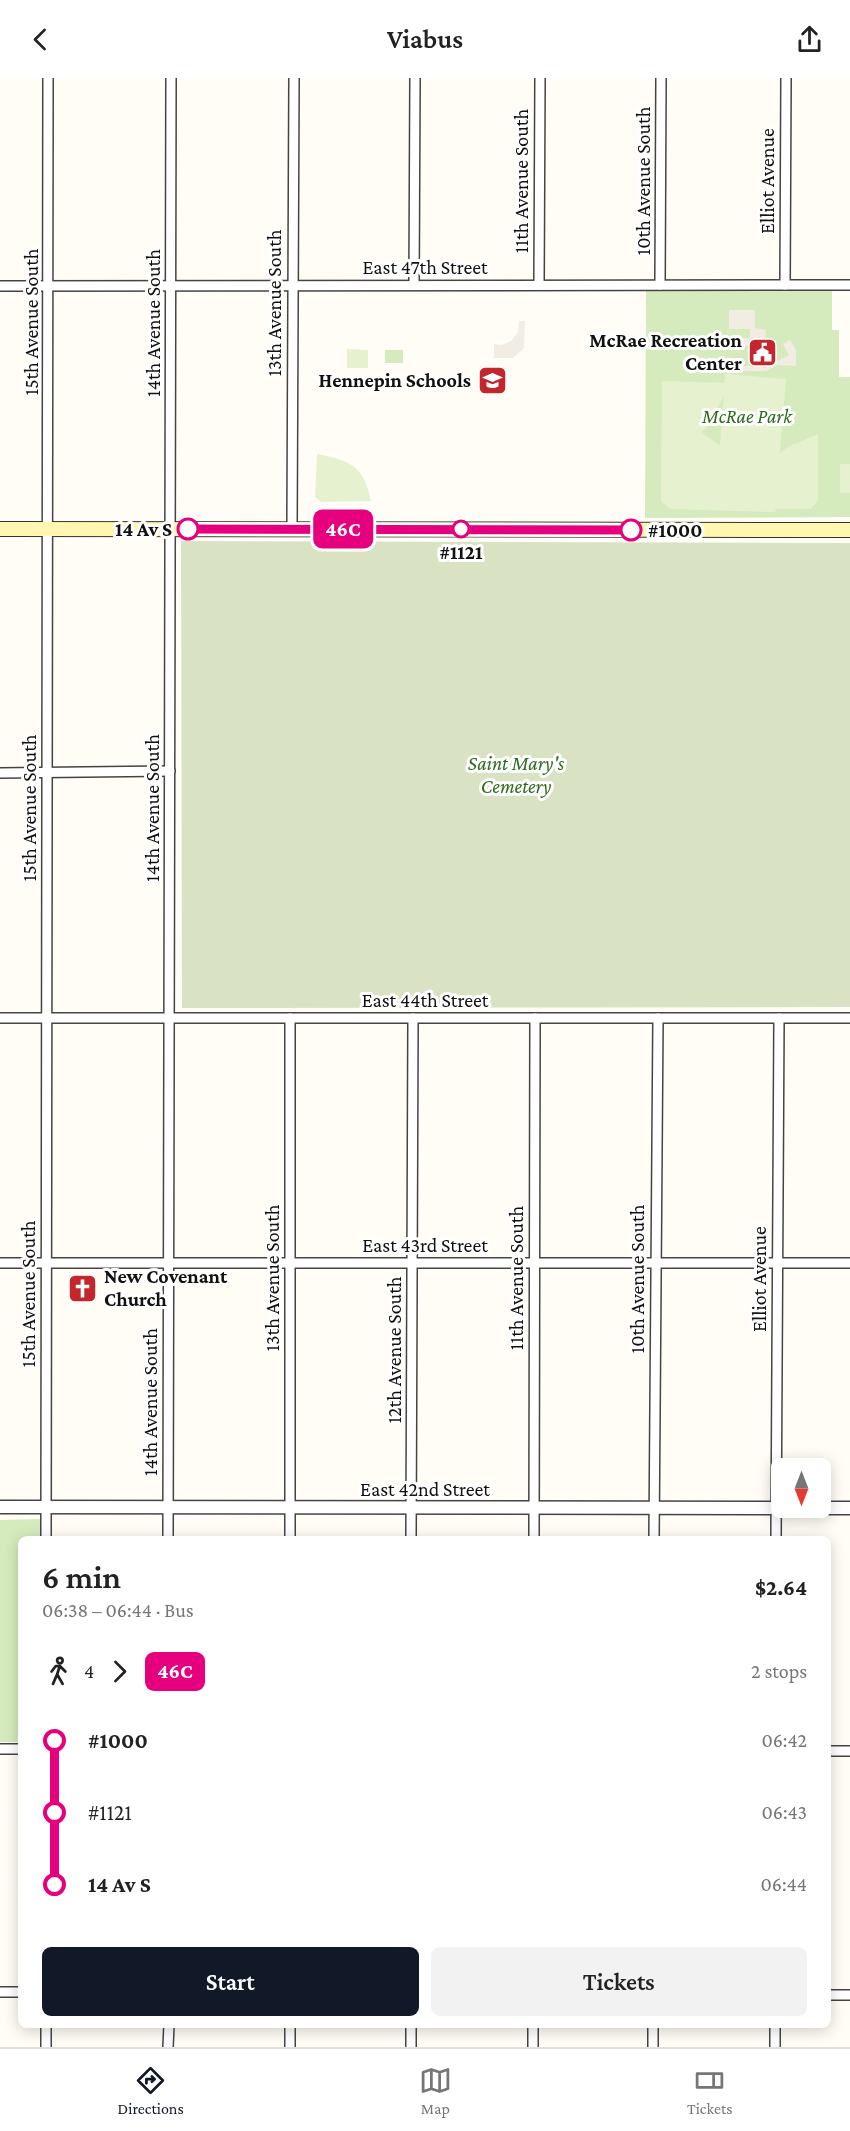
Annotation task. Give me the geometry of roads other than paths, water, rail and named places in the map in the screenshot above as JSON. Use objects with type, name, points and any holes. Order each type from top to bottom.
[{"type":"main road","points":[[0,529],[850,530]]},
{"type":"street","name":"15th Avenue South","points":[[46,1536],[48,78]]},
{"type":"street","name":"14th Avenue South","points":[[168,1536],[171,78]]},
{"type":"street","name":"13th Avenue South","points":[[292,529],[294,78]]},
{"type":"street","points":[[414,285],[416,78]]},
{"type":"street","name":"11th Avenue South","points":[[539,285],[540,78]]},
{"type":"street","name":"10th Avenue South","points":[[660,285],[661,78]]},
{"type":"street","name":"Elliot Avenue","points":[[785,285],[786,78]]},
{"type":"street","name":"East 47th Street","points":[[0,286],[850,285]]},
{"type":"street","points":[[0,773],[170,771]]},
{"type":"street","name":"East 44th Street","points":[[0,1018],[850,1018]]},
{"type":"street","name":"13th Avenue South","points":[[290,1018],[290,1536]]},
{"type":"street","name":"12th Avenue South","points":[[411,1536],[413,1018]]},
{"type":"street","name":"11th Avenue South","points":[[534,1536],[535,1018]]},
{"type":"street","name":"10th Avenue South","points":[[654,1536],[658,1018]]},
{"type":"street","name":"Elliot Avenue","points":[[776,1458],[779,1018]]},
{"type":"street","name":"East 43rd Street","points":[[0,1263],[850,1263]]},
{"type":"street","name":"East 42nd Street","points":[[0,1507],[771,1509]]},
{"type":"street","name":"East 42nd Street","points":[[831,1508],[850,1508]]},
{"type":"street","name":"Elliot Avenue","points":[[776,1518],[776,1536]]},
{"type":"street","points":[[0,1749],[18,1749]]},
{"type":"street","points":[[831,1751],[850,1751]]},
{"type":"street","points":[[0,1992],[18,1992]]},
{"type":"street","points":[[831,1995],[850,1995]]},
{"type":"street","points":[[46,2028],[46,2047]]},
{"type":"street","points":[[168,2047],[169,2028]]},
{"type":"street","points":[[290,2028],[290,2047]]},
{"type":"street","points":[[411,2028],[411,2047]]},
{"type":"street","points":[[533,2028],[533,2047]]},
{"type":"street","points":[[653,2028],[653,2047]]},
{"type":"street","points":[[775,2028],[775,2047]]},
{"type":"place","name":"McRae Recreation Center","points":[[763,352]]},
{"type":"place","name":"Hennepin Schools","points":[[492,380]]},
{"type":"place","name":"14 Av S","points":[[188,529]]},
{"type":"place","name":"#1121","points":[[461,529]]},
{"type":"place","name":"#1000","points":[[631,530]]},
{"type":"place","name":"New Covenant Church","points":[[83,1288]]},
{"type":"park label","name":"McRae Park","points":[[747,416]]},
{"type":"park label","name":"Saint Mary's Cemetery","points":[[516,774]]}]
